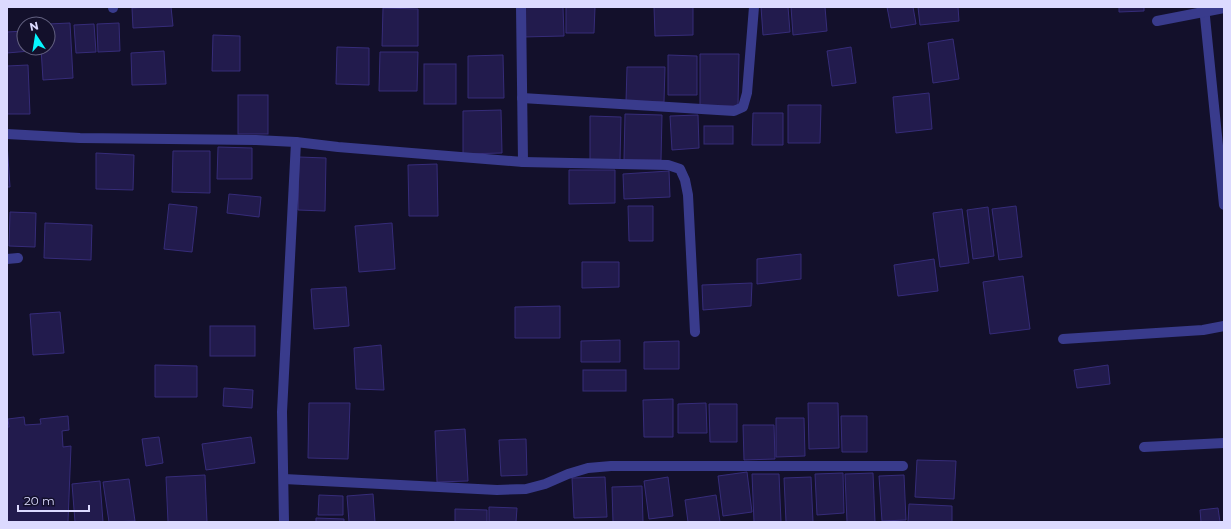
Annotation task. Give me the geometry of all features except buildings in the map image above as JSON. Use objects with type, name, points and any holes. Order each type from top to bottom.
[{"type":"street","points":[[521,7],[523,162]]},
{"type":"street","points":[[522,98],[734,111],[743,107],[747,93],[754,7]]},
{"type":"street","points":[[1157,21],[1205,9],[1224,8]]},
{"type":"street","points":[[1205,9],[1224,205]]},
{"type":"street","points":[[7,134],[80,138],[256,140],[296,142],[338,147],[523,162],[668,166],[680,169],[685,180],[688,195],[695,332]]},
{"type":"street","points":[[284,522],[282,412],[296,142]]},
{"type":"street","points":[[7,259],[18,258]]},
{"type":"street","points":[[1063,339],[1203,330],[1224,326]]},
{"type":"street","points":[[1144,447],[1224,443]]},
{"type":"street","points":[[284,479],[497,490],[526,489],[545,484],[588,468],[612,466],[903,466]]}]
